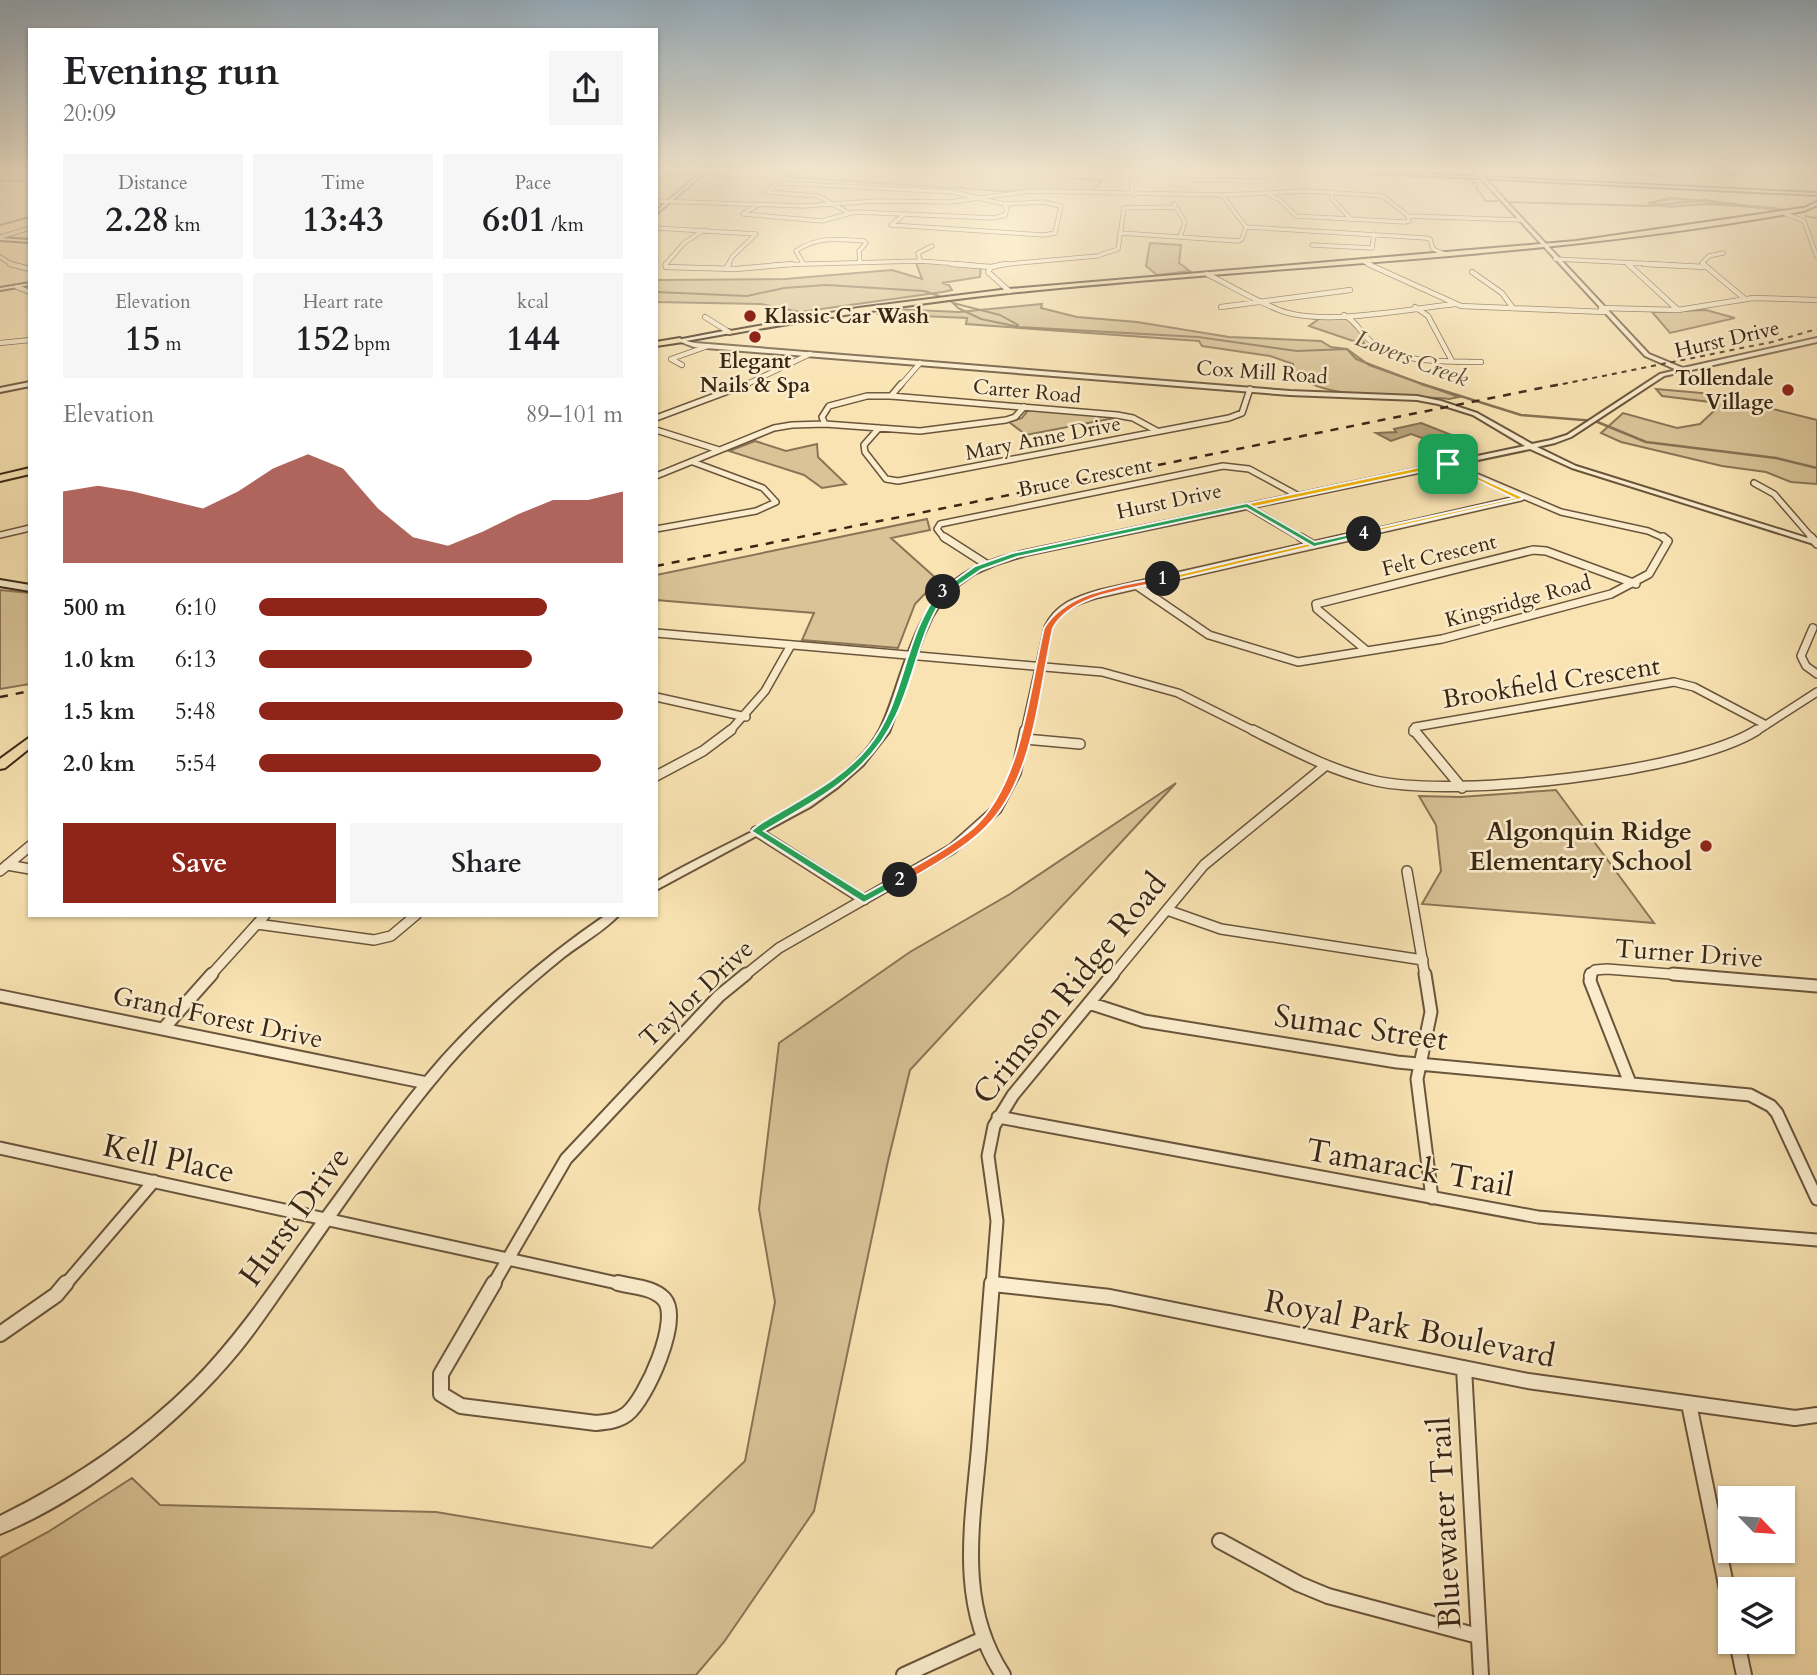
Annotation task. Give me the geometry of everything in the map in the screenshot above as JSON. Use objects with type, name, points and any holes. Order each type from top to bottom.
[{"type":"main road","points":[[658,344],[858,310],[1009,291],[1520,247]]},
{"type":"main road","points":[[0,478],[28,471]]},
{"type":"main road","points":[[0,583],[28,587]]},
{"type":"main road","points":[[0,765],[28,743]]},
{"type":"street","points":[[680,247],[665,265],[671,269],[920,261],[991,267],[1009,262],[1112,253],[1118,247]]},
{"type":"street","points":[[726,269],[732,257],[744,247]]},
{"type":"street","points":[[801,247],[796,251],[803,263]]},
{"type":"street","points":[[860,262],[859,251],[862,247]]},
{"type":"street","points":[[920,261],[918,253],[930,247]]},
{"type":"street","points":[[1355,247],[1372,247]]},
{"type":"street","points":[[1432,247],[1445,254]]},
{"type":"street","points":[[1546,247],[1647,355],[1682,370]]},
{"type":"street","points":[[1706,267],[1704,259],[1723,253]]},
{"type":"street","points":[[0,257],[16,267],[28,269]]},
{"type":"street","points":[[1555,259],[1706,267],[1745,299]]},
{"type":"street","points":[[1363,261],[1455,304]]},
{"type":"street","points":[[1628,263],[1678,310]]},
{"type":"street","points":[[991,267],[988,272],[1009,291]]},
{"type":"street","points":[[1472,272],[1502,293],[1513,309]]},
{"type":"street","points":[[1207,274],[1260,301],[1294,314],[1343,314],[1455,304],[1513,309],[1678,310],[1745,299],[1817,300]]},
{"type":"street","points":[[0,289],[28,284]]},
{"type":"street","points":[[17,287],[28,291]]},
{"type":"street","points":[[1221,307],[1350,290]]},
{"type":"street","points":[[1415,307],[1428,316],[1452,362]]},
{"type":"street","points":[[1343,314],[1357,321],[1368,340],[1387,350],[1419,359],[1481,362]]},
{"type":"street","points":[[705,317],[729,332]]},
{"type":"street","points":[[0,343],[28,340]]},
{"type":"street","name":"Cox Mill Road","points":[[680,340],[708,346],[1439,402],[1475,414],[1574,467],[1817,543]]},
{"type":"street","name":"Hurst Drive","points":[[658,886],[823,793],[866,757],[887,728],[911,655],[938,597],[953,583],[986,564],[1024,553],[1559,440],[1662,375],[1817,340]]},
{"type":"street","points":[[674,368],[684,364],[671,362],[671,359],[708,346]]},
{"type":"street","points":[[658,417],[762,379],[810,354]]},
{"type":"street","points":[[891,396],[920,363]]},
{"type":"street","points":[[0,390],[28,384]]},
{"type":"street","name":"Mary Anne Drive","points":[[879,428],[864,445],[865,452],[886,479],[898,481],[1229,418],[1242,413],[1250,389]]},
{"type":"street","name":"Carter Road","points":[[825,424],[822,417],[829,406],[867,396],[891,396],[1117,415],[1157,431]]},
{"type":"street","points":[[658,475],[774,428],[825,424],[920,431],[976,425],[1015,417],[1024,407]]},
{"type":"street","points":[[658,431],[719,450]]},
{"type":"street","points":[[658,529],[756,511],[776,502],[763,488],[693,462]]},
{"type":"street","name":"Kingsridge Road","points":[[1136,585],[1197,629],[1285,660],[1298,662],[1442,639],[1611,594],[1636,583],[1654,569],[1668,539],[1580,517],[1521,498],[1448,464]]},
{"type":"street","name":"Bruce Crescent","points":[[986,564],[961,551],[940,534],[937,529],[940,524],[1223,466],[1252,470],[1297,495]]},
{"type":"street","points":[[1754,483],[1774,494],[1817,543]]},
{"type":"street","name":"Taylor Drive","points":[[508,1258],[580,1140],[719,996],[763,958],[940,858],[997,809],[1014,780],[1050,622],[1060,611],[1086,597],[1521,498]]},
{"type":"street","points":[[1247,506],[1314,545]]},
{"type":"street","points":[[0,535],[28,528]]},
{"type":"street","name":"Felt Crescent","points":[[1367,651],[1317,608],[1316,604],[1533,550],[1546,551],[1636,583]]},
{"type":"street","points":[[1812,628],[1801,656],[1806,666],[1817,674]]},
{"type":"street","points":[[658,633],[1102,672],[1154,685],[1189,698],[1325,766],[1390,784],[1462,788],[1587,775],[1717,748],[1766,725],[1817,692]]},
{"type":"street","points":[[658,775],[707,748],[746,717],[767,691],[791,645]]},
{"type":"street","name":"Brookfield Crescent","points":[[1462,788],[1413,732],[1415,727],[1674,682],[1694,687],[1766,725]]},
{"type":"street","points":[[658,697],[746,717]]},
{"type":"street","points":[[1024,739],[1080,744]]},
{"type":"street","name":"Crimson Ridge Road","points":[[1003,1675],[983,1639],[970,1589],[969,1536],[997,1221],[986,1154],[998,1118],[1089,1003],[1214,855],[1325,766]]},
{"type":"street","points":[[756,831],[864,900]]},
{"type":"street","points":[[3,868],[28,848]]},
{"type":"street","points":[[3,868],[28,869]]},
{"type":"street","points":[[1407,872],[1431,1012],[1417,1079],[1432,1198]]},
{"type":"street","points":[[1167,910],[1221,929],[1423,960]]},
{"type":"street","points":[[164,1028],[263,917]]},
{"type":"street","points":[[257,924],[374,940],[391,936],[414,917]]},
{"type":"street","name":"Hurst Drive","points":[[0,1525],[93,1472],[177,1406],[224,1359],[428,1083],[523,985],[611,917]]},
{"type":"street","name":"Turner Drive","points":[[1630,1083],[1590,981],[1589,976],[1595,970],[1817,986]]},
{"type":"street","name":"Grand Forest Drive","points":[[0,996],[428,1083]]},
{"type":"street","name":"Sumac Street","points":[[1089,1003],[1144,1021],[1420,1064],[1630,1083]]},
{"type":"street","points":[[1630,1083],[1739,1093],[1762,1100],[1777,1114],[1817,1199]]},
{"type":"street","name":"Tamarack Trail","points":[[998,1118],[1556,1219],[1817,1240]]},
{"type":"street","name":"Kell Place","points":[[0,1148],[508,1258],[653,1291],[665,1298],[671,1309],[670,1322],[641,1399],[629,1414],[617,1421],[596,1423],[461,1406],[441,1394],[441,1374],[508,1258]]},
{"type":"street","points":[[0,1334],[56,1295],[154,1181]]},
{"type":"street","name":"Royal Park Boulevard","points":[[993,1284],[1110,1297],[1528,1381],[1795,1418],[1817,1415]]},
{"type":"street","name":"Bluewater Trail","points":[[1464,1368],[1481,1675]]},
{"type":"street","points":[[1689,1404],[1724,1577]]},
{"type":"street","points":[[1220,1541],[1299,1584],[1328,1596],[1478,1636]]},
{"type":"street","points":[[904,1675],[983,1639]]},
{"type":"street","points":[[1740,1654],[1744,1675]]},
{"type":"shaded area","points":[[1149,247],[1181,247],[1179,263],[1190,271],[1157,275],[1146,266]]},
{"type":"shaded area","points":[[944,262],[981,267],[980,277],[942,283],[949,285],[952,290],[943,292],[800,312],[761,304],[658,302],[658,280],[785,279],[892,270],[922,279],[916,263]]},
{"type":"shaded area","points":[[1042,304],[1041,308],[1077,317],[1137,322],[1229,337],[1321,341],[1331,347],[1347,349],[1369,365],[1459,397],[1449,399],[1369,395],[1328,389],[1310,384],[1295,375],[1293,364],[1270,356],[1202,346],[1199,341],[966,324],[967,318],[877,314],[890,309],[959,312]]},
{"type":"shaded area","points":[[1706,310],[1735,318],[1670,333],[1652,312]]},
{"type":"shaded area","points":[[1342,316],[1356,324],[1365,345],[1309,326],[1319,319]]},
{"type":"shaded area","points":[[1656,389],[1713,394],[1817,420],[1817,484],[1791,482],[1766,472],[1722,466],[1621,442],[1601,433],[1623,413],[1677,428],[1700,424],[1716,409],[1710,402],[1662,396]]},
{"type":"shaded area","points":[[1029,409],[1120,417],[1026,435],[1009,422],[1022,418]]},
{"type":"shaded area","points":[[1421,423],[1449,434],[1425,439],[1411,434],[1391,441],[1376,433],[1396,432],[1394,429]]},
{"type":"shaded area","points":[[755,441],[786,451],[817,444],[818,457],[846,484],[822,488],[804,475],[729,451]]},
{"type":"shaded area","points":[[927,519],[930,530],[891,538],[938,580],[915,604],[898,648],[802,640],[814,613],[658,600],[658,575]]},
{"type":"shaded area","points":[[0,590],[28,593],[28,684],[0,689]]},
{"type":"shaded area","points":[[1176,783],[910,1070],[888,1161],[814,1511],[724,1642],[696,1675],[0,1675],[0,1558],[48,1532],[132,1478],[160,1505],[436,1512],[652,1548],[745,1461],[775,1302],[759,1209],[779,1043],[910,952],[1010,894]]},
{"type":"shaded area","points":[[1556,790],[1654,923],[1422,904],[1441,871],[1436,825],[1419,796],[1460,797]]},
{"type":"waterway","name":"Lovers Creek","points":[[658,292],[747,296],[784,288],[826,285],[924,291],[939,296]]},
{"type":"waterway","name":"Lovers Creek","points":[[950,300],[953,303]]},
{"type":"waterway","points":[[953,303],[1000,315],[1018,325]]},
{"type":"waterway","name":"Lovers Creek","points":[[953,303],[981,319],[1019,327],[1198,337],[1297,351],[1347,349],[1356,359],[1427,386]]},
{"type":"waterway","name":"Lovers Creek","points":[[1422,384],[1521,415],[1595,421],[1646,442],[1776,458],[1817,468]]},
{"type":"railway","points":[[1553,386],[1772,342],[1817,329]]},
{"type":"railway","points":[[658,566],[1561,384]]},
{"type":"railway","points":[[0,697],[28,691]]},
{"type":"place","name":"Klassic Car Wash","points":[[750,316]]},
{"type":"place","name":"Elegant Nails & Spa","points":[[755,337]]},
{"type":"place","name":"Tollendale Village","points":[[1788,390]]},
{"type":"place","name":"Algonquin Ridge Elementary School","points":[[1706,846]]},
{"type":"route","points":[[1448,464],[1247,506],[1314,545],[1098,594],[1077,601],[1060,611],[1048,628],[1014,780],[997,809],[940,858],[864,900],[756,831],[823,793],[866,757],[887,728],[918,637],[932,606],[953,583],[978,568],[1024,553],[1247,506],[1306,540],[1314,545],[1521,498],[1448,464]]}]
